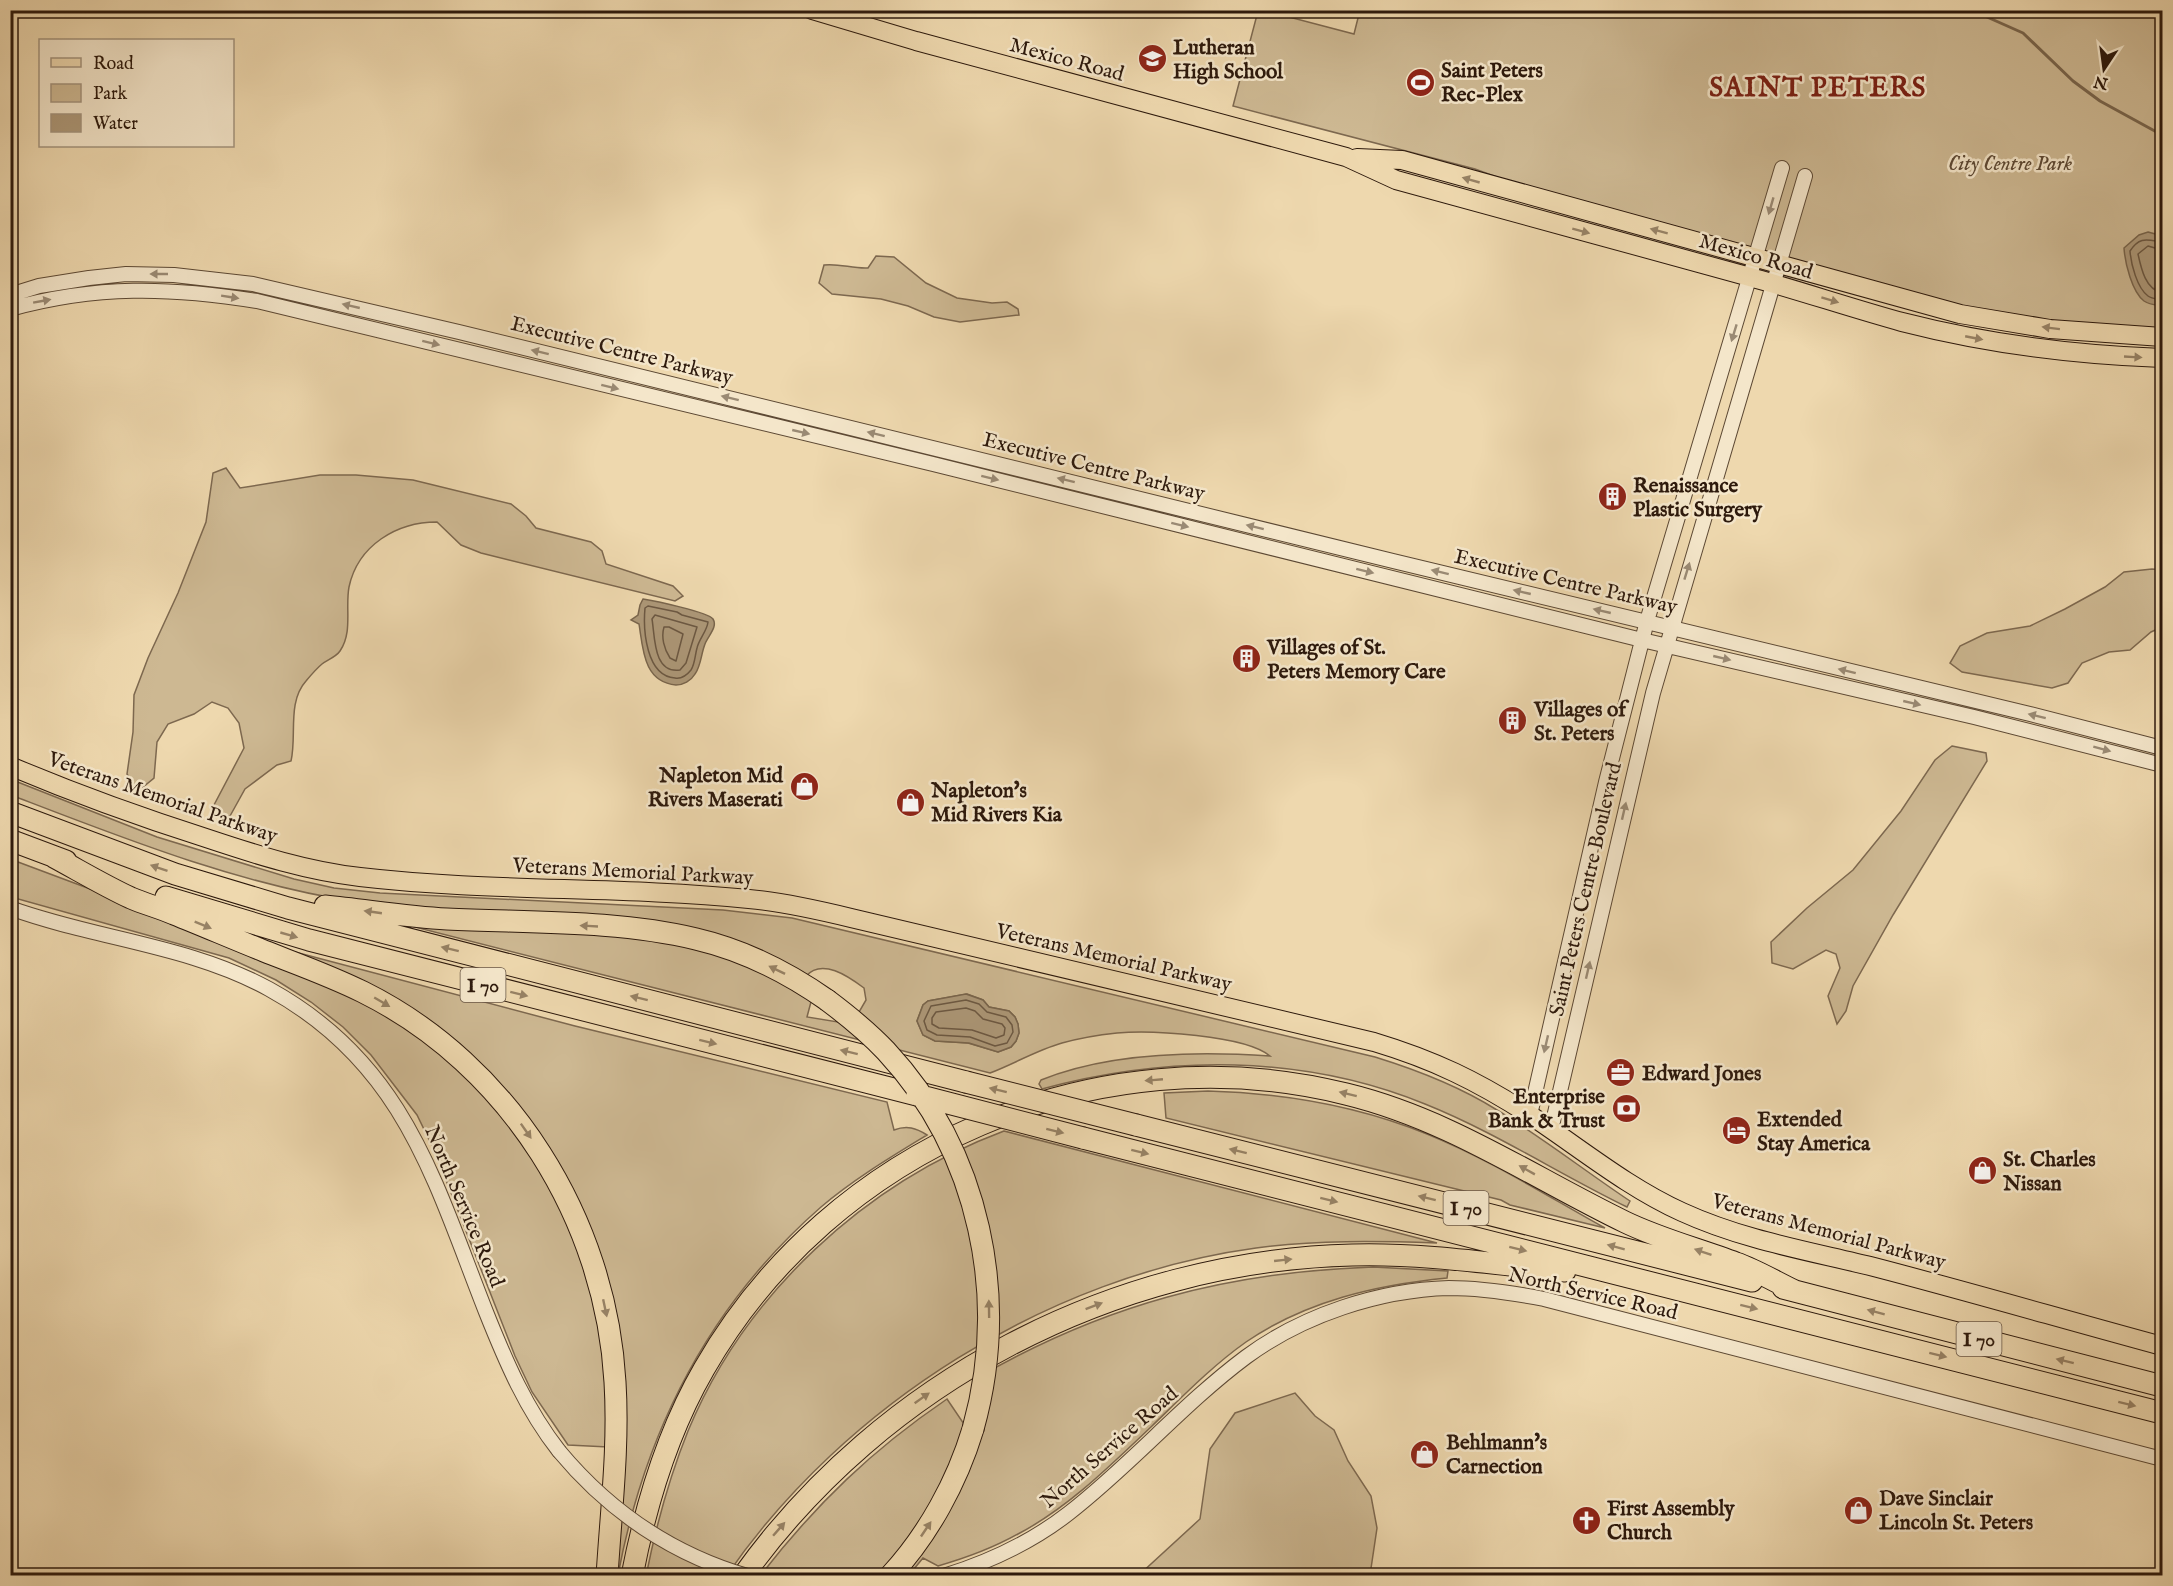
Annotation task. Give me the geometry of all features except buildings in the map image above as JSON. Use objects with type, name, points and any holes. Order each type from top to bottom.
[{"type":"highway","name":"I 70","points":[[10,812],[175,874],[255,898],[966,1082],[2163,1386]]},
{"type":"highway","name":"I 70","points":[[10,840],[162,896],[309,940],[2163,1413]]},
{"type":"highway","points":[[54,857],[130,897],[320,972],[385,1004],[432,1035],[470,1067],[522,1125],[553,1173],[579,1224],[597,1274],[609,1326],[616,1414],[607,1575]]},
{"type":"highway","points":[[255,898],[414,917],[636,928],[717,945],[755,959],[795,979],[827,1000],[885,1050],[915,1088],[949,1144],[970,1195],[985,1256],[989,1317],[985,1376],[973,1429],[940,1505],[913,1547],[890,1575]]},
{"type":"highway","points":[[632,1575],[645,1512],[684,1407],[726,1335],[746,1305],[773,1273],[831,1217],[861,1192],[894,1170],[924,1152],[979,1125],[1020,1108],[1050,1099],[1138,1082],[1215,1077],[1286,1082],[1344,1093],[1402,1110],[1443,1127],[1631,1225],[1740,1264],[1795,1291]]},
{"type":"highway","points":[[745,1575],[775,1534],[826,1479],[884,1427],[915,1403],[1015,1341],[1123,1295],[1197,1274],[1235,1267],[1283,1260],[1352,1255],[1429,1257],[1632,1278]]},
{"type":"main road","name":"Mexico Road","points":[[812,10],[907,39],[1346,157],[1395,180],[1751,277],[1902,322],[1973,338],[2069,352],[2163,358]]},
{"type":"main road","name":"Mexico Road","points":[[1346,157],[1402,160],[1959,314],[2050,329],[2163,337]]},
{"type":"main road","name":"Veterans Memorial Parkway","points":[[10,766],[152,820],[261,856],[306,868],[336,874],[422,882],[751,899],[851,918],[1383,1045],[1450,1069],[1530,1115],[1636,1189],[1681,1212],[1718,1227],[2163,1346]]},
{"type":"street","name":"Saint Peters Centre Boulevard","points":[[1530,1115],[1603,793],[1647,621],[1782,168]]},
{"type":"street","name":"Saint Peters Centre Boulevard","points":[[1551,1130],[1665,645],[1805,176]]},
{"type":"street","name":"Executive Centre Parkway","points":[[10,295],[49,284],[126,274],[174,274],[254,284],[2163,748]]},
{"type":"street","name":"Executive Centre Parkway","points":[[10,309],[74,296],[119,291],[201,292],[257,301],[2163,765]]},
{"type":"street","name":"North Service Road","points":[[10,908],[195,958],[238,974],[270,989],[307,1014],[356,1055],[391,1097],[419,1145],[511,1375],[533,1416],[559,1451],[591,1487],[634,1522],[684,1552],[745,1575]]},
{"type":"street","name":"North Service Road","points":[[944,1575],[967,1569],[1012,1550],[1069,1514],[1206,1391],[1247,1357],[1279,1336],[1341,1308],[1419,1291],[1476,1289],[1544,1299],[2163,1459]]},
{"type":"green space","name":"City Centre Park","points":[[1360,10],[2162,11],[2162,329],[2061,323],[1958,307],[1510,182],[1475,169],[1233,106],[1258,11],[1266,11],[1354,34]]},
{"type":"green space","points":[[876,256],[894,257],[926,283],[957,298],[992,303],[1007,302],[1018,309],[1019,315],[960,322],[934,317],[908,306],[881,299],[832,294],[819,283],[824,265],[868,268]]},
{"type":"green space","points":[[226,468],[240,488],[320,475],[356,475],[413,480],[511,504],[536,528],[591,542],[602,551],[606,564],[673,586],[683,596],[675,601],[481,553],[461,545],[437,522],[422,523],[394,531],[370,548],[354,572],[348,595],[346,636],[340,651],[318,668],[300,689],[294,709],[291,761],[277,765],[245,789],[230,816],[219,814],[214,805],[244,748],[239,723],[228,708],[212,702],[194,714],[168,724],[157,742],[154,778],[142,788],[134,785],[127,774],[133,732],[134,695],[206,522],[213,473]]},
{"type":"green space","points":[[2162,570],[2162,627],[2151,632],[2130,650],[2109,652],[2082,663],[2068,683],[2052,688],[1962,672],[1950,663],[1960,646],[1987,633],[2030,626],[2105,587],[2124,572]]},
{"type":"green space","points":[[1952,746],[1986,753],[1987,761],[1893,915],[1853,986],[1846,1011],[1837,1024],[1828,996],[1840,968],[1836,954],[1826,950],[1793,969],[1772,963],[1771,942],[1853,870],[1901,811],[1935,760]]},
{"type":"green space","points":[[10,779],[157,837],[294,879],[334,888],[380,893],[723,910],[792,918],[1375,1057],[1438,1079],[1483,1101],[1630,1201],[1627,1207],[1477,1127],[1425,1104],[1379,1088],[1331,1076],[1283,1068],[1235,1065],[1186,1066],[1137,1070],[1042,1089],[1039,1084],[1041,1080],[1068,1071],[1125,1059],[1184,1054],[1270,1056],[1240,1043],[1173,1033],[1110,1034],[1082,1038],[1053,1046],[990,1073],[403,924],[403,922],[589,933],[656,939],[688,945],[751,964],[781,979],[812,998],[807,1017],[856,1025],[859,1012],[866,1000],[864,988],[835,971],[820,969],[806,976],[723,940],[655,923],[430,910],[357,902],[313,894],[268,884],[181,858],[11,795]],"holes":[[[967,994],[983,1000],[989,1007],[1009,1011],[1015,1017],[1019,1033],[1011,1047],[998,1052],[968,1043],[935,1041],[923,1035],[917,1021],[923,1005],[928,1001]]]},
{"type":"green space","points":[[10,859],[125,902],[296,971],[389,1015],[457,1066],[512,1124],[567,1216],[602,1325],[608,1447],[568,1445],[532,1392],[515,1356],[435,1152],[417,1115],[371,1055],[343,1027],[311,1002],[276,980],[229,958],[11,897]]},
{"type":"green space","points":[[276,947],[575,1026],[887,1102],[894,1130],[911,1128],[927,1135],[886,1160],[821,1207],[781,1245],[746,1286],[715,1329],[688,1374],[665,1421],[645,1471],[618,1575],[614,1575],[603,1271],[475,1064]]},
{"type":"green space","points":[[1208,1091],[1264,1094],[1319,1102],[1400,1124],[1473,1155],[1605,1228],[1510,1205],[1501,1200],[1166,1118],[1164,1093]]},
{"type":"green space","points":[[1004,1131],[1437,1243],[1346,1242],[1256,1248],[1179,1263],[1103,1287],[1029,1319],[958,1358],[892,1404],[830,1456],[775,1513],[727,1575],[646,1576],[664,1502],[688,1431],[712,1381],[742,1334],[776,1290],[815,1249],[858,1213],[904,1181],[953,1153]]},
{"type":"green space","points":[[1373,1267],[1448,1271],[1447,1278],[1394,1285],[1342,1297],[1269,1328],[1221,1361],[1105,1470],[1054,1512],[1018,1534],[969,1556],[938,1566],[923,1558],[909,1575],[904,1575],[983,1429],[990,1401],[977,1378],[1024,1352],[1072,1331],[1119,1312],[1168,1297],[1267,1276]]},
{"type":"green space","points":[[1295,1393],[1315,1416],[1334,1430],[1348,1461],[1371,1496],[1377,1528],[1370,1575],[1139,1575],[1200,1519],[1210,1449],[1235,1413]]},
{"type":"green space","points":[[947,1399],[966,1427],[944,1486],[882,1575],[760,1576],[802,1525],[846,1480],[894,1438]]},
{"type":"water","points":[[2148,232],[2162,238],[2162,306],[2148,303],[2140,297],[2130,277],[2126,261],[2124,248],[2139,235]]},
{"type":"water","points":[[643,599],[692,610],[713,619],[713,628],[705,644],[699,667],[687,682],[676,685],[665,683],[651,671],[644,653],[639,624],[631,620],[638,615]]},
{"type":"water","points":[[966,994],[983,1000],[989,1007],[1009,1011],[1015,1017],[1019,1033],[1011,1047],[998,1052],[969,1043],[935,1041],[923,1035],[917,1021],[923,1005],[928,1001]]},
{"type":"waterway","points":[[1962,10],[1978,13],[2023,33],[2073,81],[2100,101],[2162,135]]},
{"type":"place","name":"Lutheran High School","points":[[1152,59]]},
{"type":"place","name":"Saint Peters Rec-Plex","points":[[1420,82]]},
{"type":"place","name":"Renaissance Plastic Surgery","points":[[1612,497]]},
{"type":"place","name":"Villages of St. Peters Memory Care","points":[[1246,659]]},
{"type":"place","name":"Villages of St. Peters","points":[[1513,721]]},
{"type":"place","name":"Napleton Mid Rivers Maserati","points":[[804,787]]},
{"type":"place","name":"Napleton's Mid Rivers Kia","points":[[910,802]]},
{"type":"place","name":"Edward Jones","points":[[1621,1073]]},
{"type":"place","name":"Enterprise Bank & Trust","points":[[1626,1108]]},
{"type":"place","name":"Extended Stay America","points":[[1736,1131]]},
{"type":"place","name":"St. Charles Nissan","points":[[1982,1171]]},
{"type":"place","name":"Behlmann's Carnection","points":[[1425,1454]]},
{"type":"place","name":"Dave Sinclair Lincoln St. Peters","points":[[1858,1510]]},
{"type":"place","name":"First Assembly Church","points":[[1586,1520]]},
{"type":"district","name":"SAINT PETERS","points":[[1818,87]]}]
